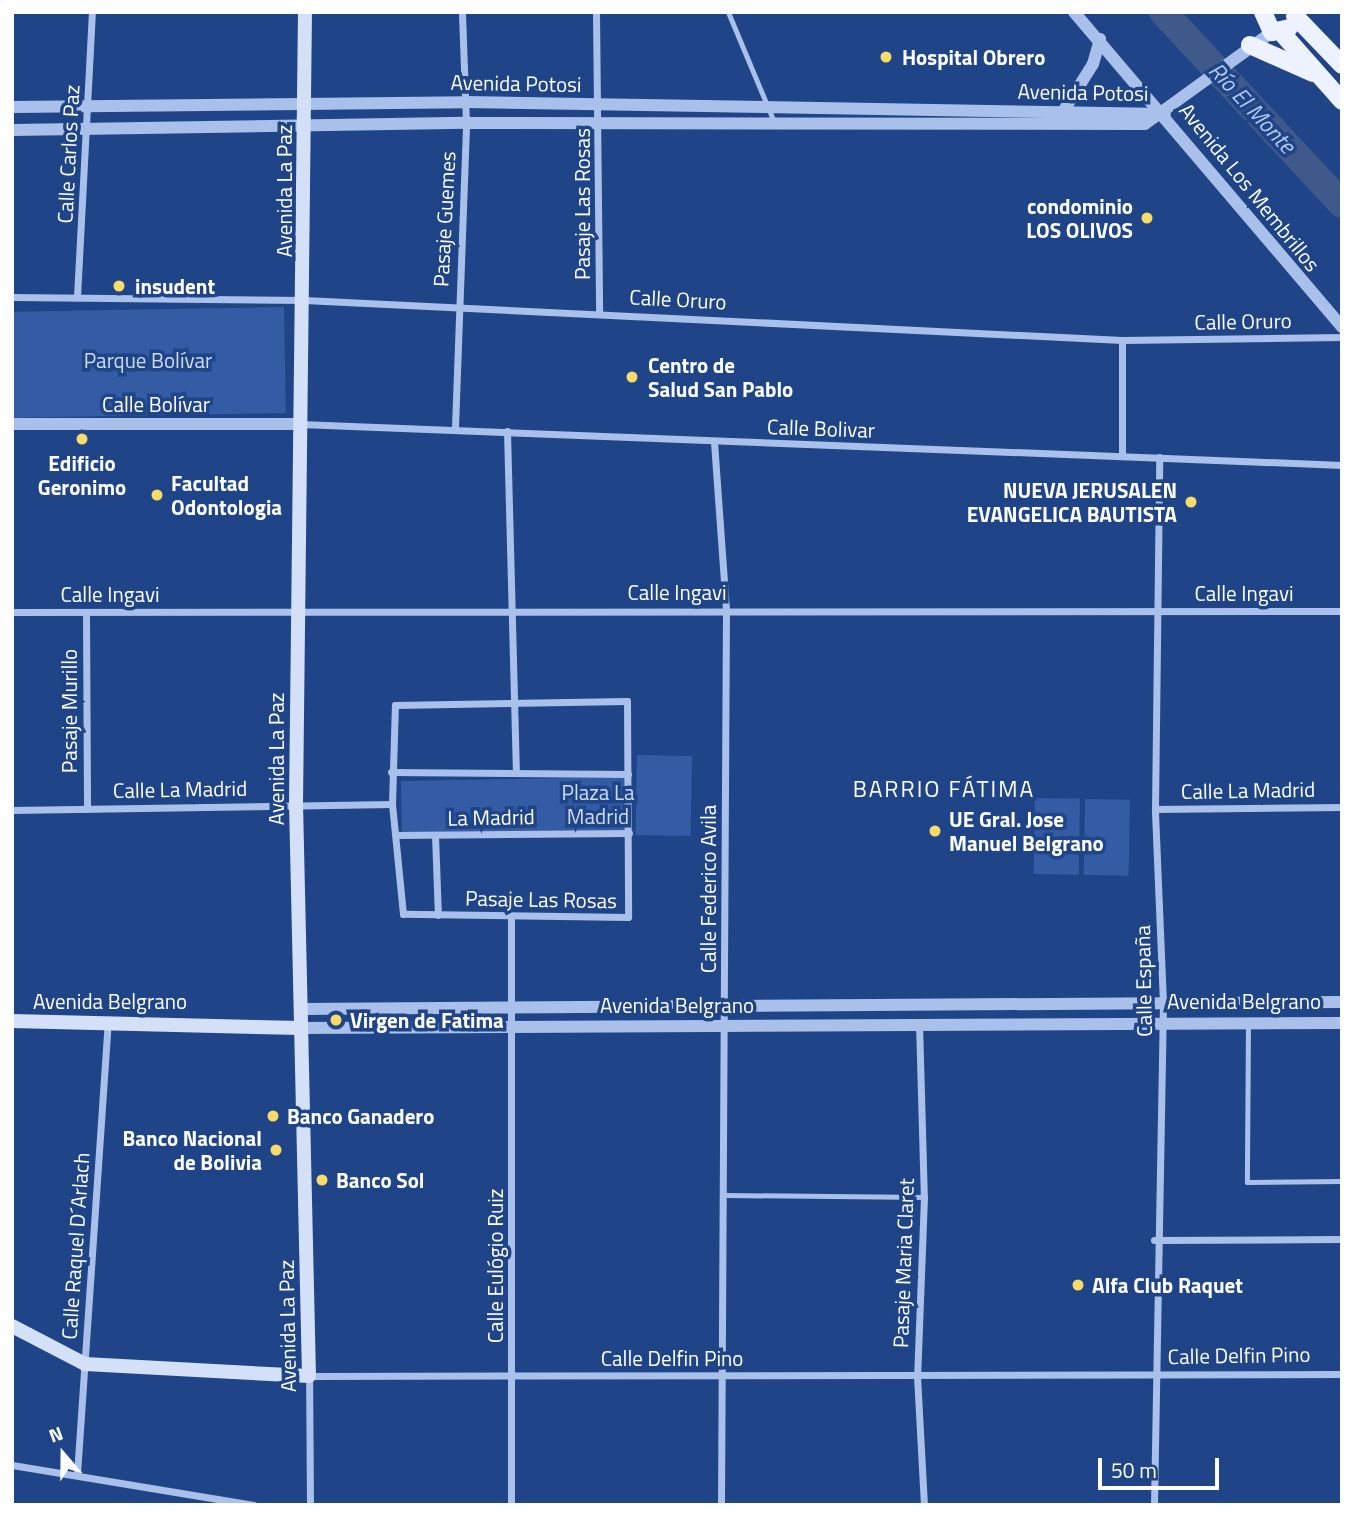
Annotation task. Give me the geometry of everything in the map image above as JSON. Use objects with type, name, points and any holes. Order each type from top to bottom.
[{"type":"main road","name":"Avenida La Paz","points":[[305,12],[306,126],[296,804],[309,1376]]},
{"type":"main road","points":[[1342,65],[1296,13],[1267,21],[1342,101]]},
{"type":"main road","points":[[1248,46],[1319,75]]},
{"type":"main road","name":"Avenida Belgrano","points":[[12,1021],[108,1021],[301,1028]]},
{"type":"main road","name":"Calle Delfin Pino","points":[[12,1326],[85,1364],[309,1376]]},
{"type":"street","name":"Calle Carlos Paz","points":[[77,297],[92,12]]},
{"type":"street","name":"Pasaje Guemes","points":[[455,427],[457,312],[466,123],[462,12]]},
{"type":"street","name":"Pasaje Las Rosas","points":[[596,12],[601,104],[599,312]]},
{"type":"street","name":"Avenida Los Membrillos","points":[[1074,12],[1165,114],[1342,327]]},
{"type":"street","points":[[1165,114],[1248,46],[1267,21]]},
{"type":"street","points":[[1061,117],[1081,87],[1100,39]]},
{"type":"street","name":"Avenida Potosi","points":[[12,107],[89,103],[466,102],[773,106],[1061,117]]},
{"type":"street","name":"Avenida Potosi","points":[[12,130],[466,123],[775,125],[1165,114]]},
{"type":"street","name":"Calle Oruro","points":[[12,297],[304,300],[457,312],[599,312],[1122,340],[1342,337]]},
{"type":"street","points":[[1122,340],[1122,454]]},
{"type":"street","name":"Calle Bolívar","points":[[12,424],[300,424]]},
{"type":"street","name":"Calle Bolivar","points":[[300,424],[455,427],[714,442],[1122,454],[1342,465]]},
{"type":"street","points":[[508,431],[516,772]]},
{"type":"street","name":"Calle Federico Avila","points":[[714,442],[726,610],[727,1195],[717,1380],[721,1505]]},
{"type":"street","name":"Calle España","points":[[1154,1505],[1154,1240],[1163,1003],[1155,809],[1155,610],[1159,457]]},
{"type":"street","name":"Calle Ingavi","points":[[12,612],[1342,611]]},
{"type":"street","name":"Pasaje Murillo","points":[[86,612],[87,809]]},
{"type":"street","name":"Pasaje Las Rosas","points":[[627,701],[628,917],[403,914],[391,772],[395,705],[627,701]]},
{"type":"street","points":[[391,772],[628,774]]},
{"type":"street","name":"Calle La Madrid","points":[[12,810],[392,804]]},
{"type":"street","name":"Calle La Madrid","points":[[1155,809],[1342,807]]},
{"type":"street","name":"La Madrid","points":[[396,835],[629,833]]},
{"type":"street","name":"Pasaje Las Rosas","points":[[435,835],[438,915]]},
{"type":"street","points":[[511,917],[515,1008]]},
{"type":"street","name":"Avenida Belgrano","points":[[300,1009],[1342,1002]]},
{"type":"street","name":"Calle Eulógio Ruiz","points":[[511,1505],[515,1008]]},
{"type":"street","name":"Calle Raquel D´Arlach","points":[[77,1474],[108,1021]]},
{"type":"street","name":"Pasaje Maria Claret","points":[[919,1023],[924,1197],[917,1376],[924,1505]]},
{"type":"street","name":"Avenida Belgrano","points":[[301,1028],[1342,1023]]},
{"type":"street","points":[[1154,1240],[1342,1239]]},
{"type":"street","name":"Calle Delfin Pino","points":[[309,1376],[717,1380],[1342,1374]]},
{"type":"street","name":"Avenida La Paz","points":[[309,1376],[310,1505]]},
{"type":"street","points":[[12,1465],[254,1505]]},
{"type":"lane","points":[[729,12],[773,106],[775,125]]},
{"type":"lane","points":[[1248,1023],[1247,1182],[1342,1181]]},
{"type":"lane","points":[[727,1195],[924,1197]]},
{"type":"green space","name":"Parque Bolívar","points":[[284,307],[286,413],[14,418],[12,312]]},
{"type":"green space","points":[[637,755],[692,756],[691,836],[636,835]]},
{"type":"green space","name":"Plaza La Madrid","points":[[625,777],[626,830],[402,834],[401,781]]},
{"type":"green space","points":[[1035,798],[1080,799],[1079,875],[1034,874]]},
{"type":"green space","points":[[1085,799],[1130,800],[1129,876],[1084,875]]},
{"type":"waterway","name":"Río El Monte","points":[[1163,12],[1342,204]]},
{"type":"place","name":"Hospital Obrero","points":[[886,57]]},
{"type":"place","name":"condominio LOS OLIVOS","points":[[1147,218]]},
{"type":"place","name":"insudent","points":[[119,286]]},
{"type":"place","name":"Centro de Salud San Pablo","points":[[632,377]]},
{"type":"place","name":"Edificio Geronimo","points":[[82,439]]},
{"type":"place","name":"Facultad Odontologia","points":[[157,495]]},
{"type":"place","name":"NUEVA JERUSALEN EVANGELICA BAUTISTA","points":[[1191,502]]},
{"type":"place","name":"UE Gral. Jose Manuel Belgrano","points":[[935,831]]},
{"type":"place","name":"Virgen de Fatima","points":[[336,1020]]},
{"type":"place","name":"Banco Ganadero","points":[[273,1116]]},
{"type":"place","name":"Banco Nacional de Bolivia","points":[[276,1150]]},
{"type":"place","name":"Banco Sol","points":[[322,1180]]},
{"type":"place","name":"Alfa Club Raquet","points":[[1078,1285]]},
{"type":"district","name":"BARRIO FÁTIMA","points":[[944,789]]}]
